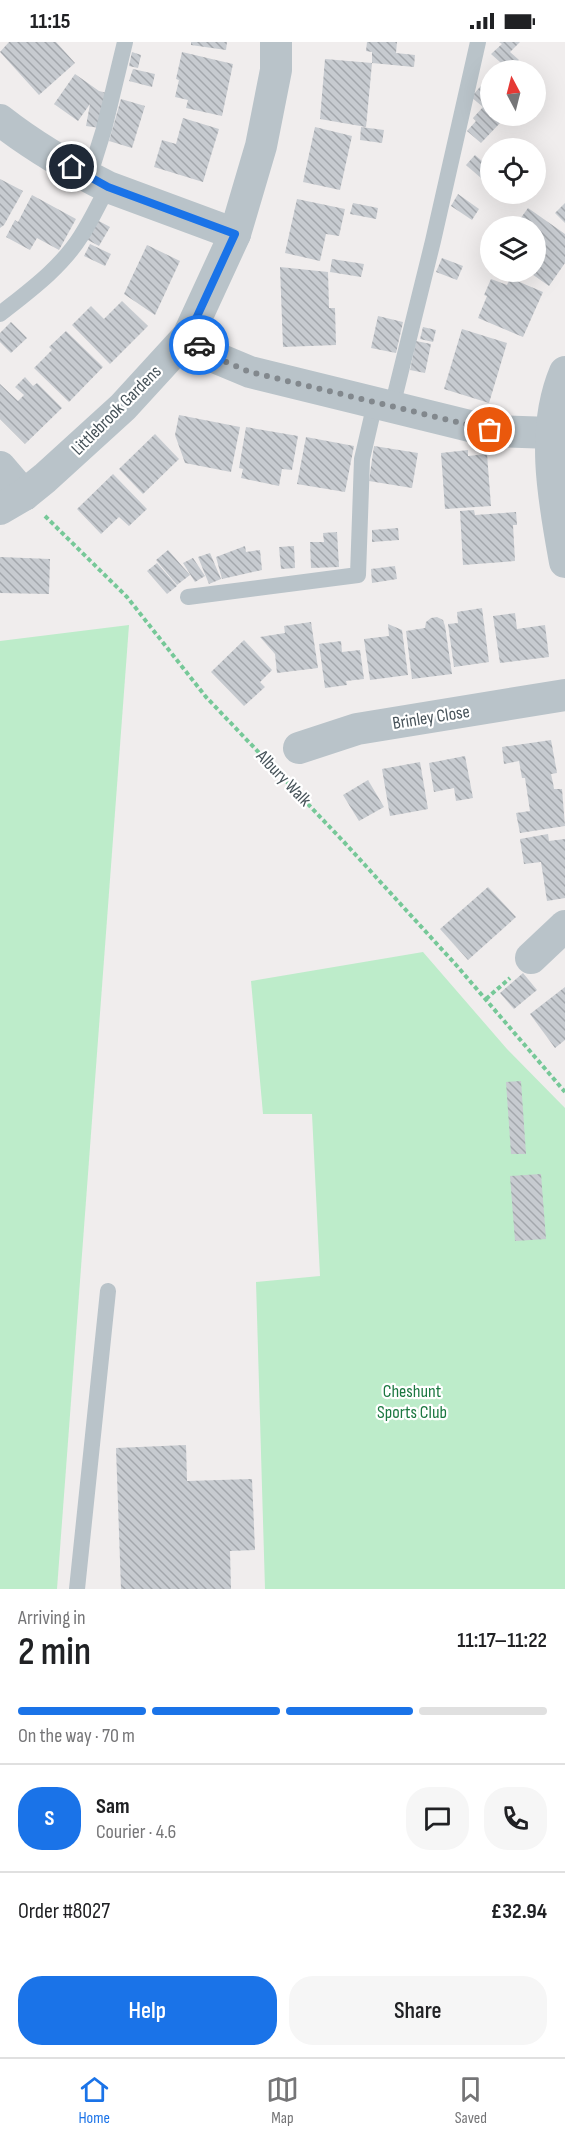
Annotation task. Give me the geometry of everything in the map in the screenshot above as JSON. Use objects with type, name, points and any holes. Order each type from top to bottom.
[{"type":"street","name":"Littlebrook Gardens","points":[[12,502],[123,407],[188,336],[235,234],[261,146],[276,70],[276,42]]},
{"type":"street","points":[[0,120],[21,136],[99,182],[235,234]]},
{"type":"street","points":[[188,336],[214,357],[233,366],[490,430],[551,433]]},
{"type":"street","points":[[565,372],[559,387],[551,433],[552,469],[565,562]]},
{"type":"street","points":[[0,467],[12,502]]},
{"type":"street","name":"Brinley Close","points":[[299,748],[357,729],[565,696]]},
{"type":"street","points":[[531,958],[565,926]]},
{"type":"lane","points":[[0,314],[46,277],[80,237],[99,182],[104,129],[125,42]]},
{"type":"lane","points":[[188,597],[358,575],[362,459],[384,405],[433,241],[478,42]]},
{"type":"lane","points":[[77,1589],[108,1291]]},
{"type":"path","name":"Albury Walk","points":[[12,502],[127,597],[206,697],[344,842],[457,966],[565,1092]]},
{"type":"green space","points":[[129,625],[57,1589],[0,1589],[0,641]]},
{"type":"green space","name":"Cheshunt Sports Club","points":[[423,952],[507,1049],[565,1108],[565,1589],[265,1589],[256,1282],[320,1276],[312,1114],[263,1114],[251,981]]},
{"type":"building","points":[[9,42],[56,42],[75,63],[39,95],[0,52]]},
{"type":"building","points":[[191,42],[227,42],[226,50],[191,45]]},
{"type":"building","points":[[367,42],[397,42],[396,53],[415,55],[414,67],[372,63],[372,52],[366,51]]},
{"type":"building","points":[[499,42],[520,42],[510,52],[519,60],[498,60],[491,54],[502,44]]},
{"type":"building","points":[[132,52],[141,55],[138,68],[129,66]]},
{"type":"building","points":[[182,52],[233,64],[222,116],[186,108],[188,100],[175,97]]},
{"type":"building","points":[[325,59],[372,63],[366,127],[320,119]]},
{"type":"building","points":[[133,69],[155,74],[152,87],[129,81]]},
{"type":"building","points":[[75,74],[99,91],[107,93],[100,128],[86,126],[90,104],[78,121],[54,104]]},
{"type":"building","points":[[480,87],[480,104],[471,97]]},
{"type":"building","points":[[121,99],[145,106],[132,148],[109,141]]},
{"type":"building","points":[[480,110],[480,126],[497,126],[486,138],[480,138],[480,142],[467,131],[476,121],[473,118]]},
{"type":"building","points":[[183,118],[219,129],[203,182],[154,167],[162,140],[176,144]]},
{"type":"building","points":[[315,127],[352,136],[340,190],[303,182]]},
{"type":"building","points":[[361,127],[384,130],[382,143],[360,140]]},
{"type":"building","points":[[475,155],[480,159],[480,177],[466,165]]},
{"type":"building","points":[[0,179],[23,191],[4,225],[0,228]]},
{"type":"building","points":[[458,194],[479,209],[472,220],[451,206]]},
{"type":"building","points":[[32,195],[76,219],[59,250],[37,238],[30,250],[6,237],[15,220],[18,222]]},
{"type":"building","points":[[297,199],[345,209],[339,236],[326,234],[320,261],[285,253]]},
{"type":"building","points":[[353,203],[378,208],[376,219],[350,214]]},
{"type":"building","points":[[565,203],[565,223],[555,213]]},
{"type":"building","points":[[528,208],[539,216],[522,216]]},
{"type":"building","points":[[97,220],[110,227],[99,246],[86,239]]},
{"type":"building","points":[[546,221],[565,234],[565,263],[549,286],[543,282],[546,282]]},
{"type":"building","points":[[90,244],[111,254],[105,266],[84,256]]},
{"type":"building","points":[[147,245],[180,261],[155,315],[124,294]]},
{"type":"building","points":[[442,258],[463,266],[457,280],[436,272]]},
{"type":"building","points":[[332,259],[364,264],[361,277],[330,272]]},
{"type":"building","points":[[280,267],[328,272],[329,308],[335,308],[336,345],[283,347]]},
{"type":"building","points":[[490,282],[507,285],[508,282],[519,282],[543,292],[523,337],[478,318]]},
{"type":"building","points":[[122,301],[148,326],[110,364],[72,325],[91,306],[104,319]]},
{"type":"building","points":[[378,316],[403,322],[396,353],[371,348]]},
{"type":"building","points":[[11,322],[27,338],[11,353],[0,342],[0,333]]},
{"type":"building","points":[[423,327],[436,330],[433,342],[420,339]]},
{"type":"building","points":[[462,329],[507,343],[489,403],[444,389]]},
{"type":"building","points":[[66,331],[103,367],[69,402],[34,368],[52,350],[49,347]]},
{"type":"building","points":[[416,341],[431,344],[425,373],[410,370]]},
{"type":"building","points":[[25,377],[33,386],[37,383],[62,408],[25,444],[0,419],[0,384],[18,401],[24,395],[15,387]]},
{"type":"building","points":[[179,415],[240,427],[231,472],[185,463],[175,435]]},
{"type":"building","points":[[246,427],[298,436],[292,470],[282,469],[279,486],[241,478],[243,469],[239,468]]},
{"type":"building","points":[[155,434],[179,459],[143,494],[119,469]]},
{"type":"building","points":[[306,437],[354,446],[345,492],[297,484]]},
{"type":"building","points":[[374,446],[418,453],[412,488],[369,481]]},
{"type":"building","points":[[468,450],[468,456],[487,454],[491,506],[445,509],[441,453]]},
{"type":"building","points":[[113,474],[147,509],[129,526],[119,517],[101,534],[77,509]]},
{"type":"building","points":[[474,510],[475,515],[516,512],[517,525],[513,525],[515,561],[463,565],[460,511]]},
{"type":"building","points":[[398,528],[399,540],[372,542],[372,530]]},
{"type":"building","points":[[337,532],[339,567],[311,568],[310,542],[324,542],[323,533]]},
{"type":"building","points":[[245,546],[246,552],[260,550],[262,570],[222,579],[216,557]]},
{"type":"building","points":[[294,546],[295,568],[281,569],[279,547]]},
{"type":"building","points":[[168,550],[190,575],[177,585],[156,560]]},
{"type":"building","points":[[210,553],[221,579],[209,584],[198,557]]},
{"type":"building","points":[[0,557],[50,559],[49,594],[0,593]]},
{"type":"building","points":[[193,558],[205,576],[195,582],[183,563]]},
{"type":"building","points":[[157,563],[177,586],[167,594],[147,571]]},
{"type":"building","points":[[395,566],[397,579],[372,583],[371,569]]},
{"type":"building","points":[[482,608],[489,662],[454,667],[448,624],[458,623],[457,612]]},
{"type":"building","points":[[515,613],[517,629],[545,625],[549,657],[500,663],[493,616]]},
{"type":"building","points":[[437,617],[443,620],[445,626],[452,674],[412,679],[406,631],[425,628],[426,622]]},
{"type":"building","points":[[311,622],[318,668],[277,673],[275,654],[260,637],[285,633],[284,626]]},
{"type":"building","points":[[388,624],[402,630],[408,675],[370,680],[364,639],[389,636]]},
{"type":"building","points":[[244,640],[272,670],[260,682],[265,687],[244,706],[211,672]]},
{"type":"building","points":[[341,641],[342,652],[360,650],[364,679],[346,681],[347,685],[325,688],[319,644]]},
{"type":"building","points":[[551,740],[557,773],[551,774],[554,789],[562,789],[565,826],[520,833],[516,813],[530,811],[525,778],[522,778],[519,761],[504,764],[502,747]]},
{"type":"building","points":[[465,756],[473,798],[456,801],[454,788],[434,792],[429,763]]},
{"type":"building","points":[[420,762],[428,809],[390,816],[382,769]]},
{"type":"building","points":[[368,780],[384,807],[359,821],[343,795]]},
{"type":"building","points":[[548,834],[549,841],[565,839],[565,898],[547,901],[541,862],[524,864],[520,839]]},
{"type":"building","points":[[488,887],[516,917],[468,960],[440,929]]},
{"type":"building","points":[[523,973],[537,990],[514,1009],[500,993]]},
{"type":"building","points":[[565,987],[565,1040],[555,1048],[530,1014]]},
{"type":"building","points":[[521,1081],[526,1154],[511,1154],[506,1082]]},
{"type":"building","points":[[541,1174],[546,1239],[515,1241],[510,1176]]},
{"type":"building","points":[[186,1445],[187,1481],[252,1479],[255,1550],[230,1551],[231,1589],[121,1589],[116,1448]]},
{"type":"way so far","points":[[199,345],[214,357],[250,372],[490,430]]},
{"type":"route","points":[[72,167],[108,187],[235,234],[188,336],[199,345]]}]
